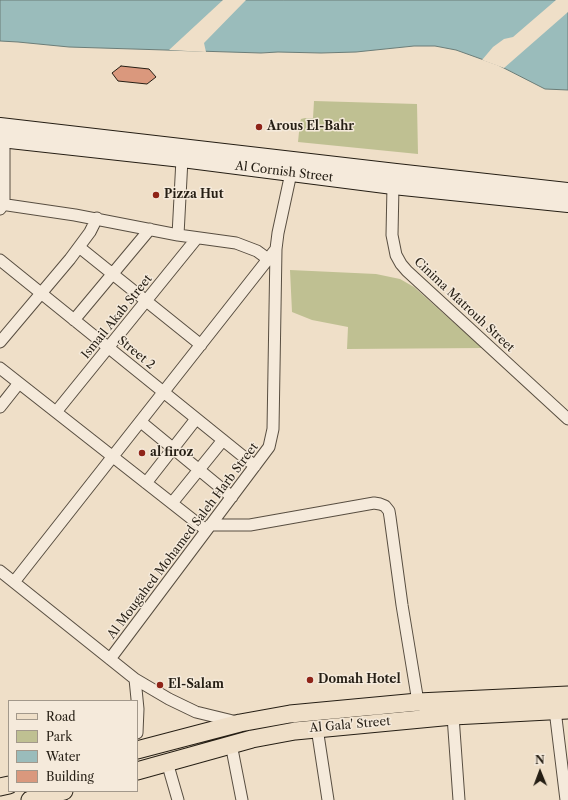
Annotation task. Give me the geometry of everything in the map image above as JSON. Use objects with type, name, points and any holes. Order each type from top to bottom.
[{"type":"main road","name":"Al Gala' Street","points":[[138,750],[240,723],[309,712],[418,702],[568,695]]},
{"type":"main road","name":"Al Gala' Street","points":[[138,771],[230,744],[274,734],[317,728],[453,716],[562,710]]},
{"type":"main road","points":[[30,800],[60,792]]},
{"type":"street","name":"Al Cornish Street","points":[[2,135],[393,186],[568,204]]},
{"type":"street","name":"Al Cornish Street","points":[[2,135],[396,172],[568,191]]},
{"type":"street","points":[[2,135],[1,206],[97,218],[178,235],[221,240],[236,243],[257,251],[268,259]]},
{"type":"street","points":[[178,235],[182,159]]},
{"type":"street","name":"Al Mougahed Mohamed Saleh Harb Street","points":[[110,659],[269,446],[273,429],[276,249],[278,232],[291,173]]},
{"type":"street","name":"Cinima Matrouh Street","points":[[393,186],[392,235],[396,255],[401,264],[568,419]]},
{"type":"street","points":[[0,342],[79,247],[90,232],[97,218]]},
{"type":"street","points":[[74,320],[150,229]]},
{"type":"street","name":"Ismail Akab Street","points":[[56,412],[197,238]]},
{"type":"street","points":[[79,247],[201,346]]},
{"type":"street","points":[[14,582],[276,249]]},
{"type":"street","name":"Street 2","points":[[0,260],[255,466]]},
{"type":"street","points":[[0,368],[172,503],[208,528],[250,525],[374,503],[385,506],[389,511],[402,605],[418,702]]},
{"type":"street","points":[[0,407],[19,383]]},
{"type":"street","points":[[146,482],[196,419]]},
{"type":"street","points":[[141,422],[232,496]]},
{"type":"street","points":[[172,503],[223,440]]},
{"type":"street","points":[[0,571],[135,679],[190,709],[240,723]]},
{"type":"street","points":[[135,679],[137,700]]},
{"type":"street","points":[[562,710],[566,800]]},
{"type":"street","points":[[453,716],[459,800]]},
{"type":"street","points":[[317,728],[328,800]]},
{"type":"street","points":[[230,744],[242,800]]},
{"type":"street","points":[[167,762],[178,800]]},
{"type":"green space","points":[[314,101],[417,104],[418,154],[298,142],[301,119],[313,118]]},
{"type":"green space","points":[[290,270],[376,274],[400,279],[414,287],[482,348],[347,349],[348,327],[312,320],[292,312]]},
{"type":"water","points":[[0,0],[568,0],[568,90],[545,89],[498,65],[456,50],[435,46],[414,46],[356,52],[261,53],[69,47],[0,41]]},
{"type":"pier","points":[[223,0],[246,0],[204,43],[206,52],[169,50]]},
{"type":"pier","points":[[556,0],[568,0],[568,12],[504,68],[482,60],[493,47],[504,39],[513,37]]},
{"type":"building","points":[[121,66],[149,69],[156,77],[147,84],[118,81],[112,73]]},
{"type":"place","name":"Arous El-Bahr","points":[[259,127]]},
{"type":"place","name":"Pizza Hut","points":[[156,195]]},
{"type":"place","name":"al firoz","points":[[142,453]]},
{"type":"place","name":"Domah Hotel","points":[[310,680]]},
{"type":"place","name":"El-Salam","points":[[160,685]]}]
